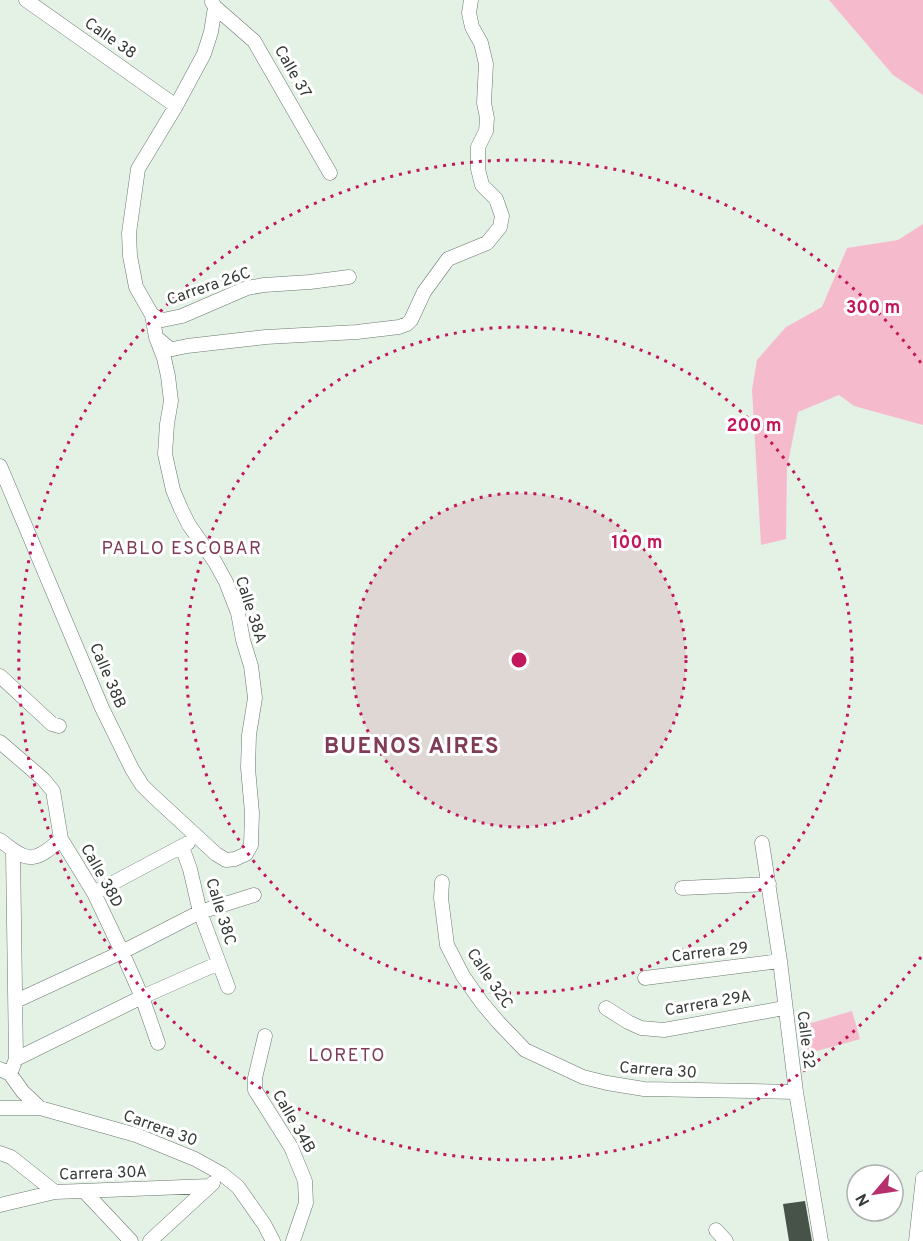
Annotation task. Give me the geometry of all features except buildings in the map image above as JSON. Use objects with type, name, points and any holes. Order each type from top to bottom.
[{"type":"street","name":"Calle 38","points":[[26,0],[176,106]]},
{"type":"street","points":[[156,336],[170,349],[173,349],[266,337],[357,332],[399,327],[411,320],[424,292],[448,258],[487,243],[500,227],[502,216],[496,199],[482,185],[478,169],[478,147],[486,131],[487,118],[484,103],[486,64],[482,43],[472,27],[469,13],[471,0]]},
{"type":"street","name":"Calle 38A","points":[[213,4],[212,32],[204,54],[138,169],[129,233],[130,256],[136,287],[152,315],[168,376],[171,401],[165,454],[173,489],[189,525],[226,582],[238,613],[251,666],[255,698],[249,735],[248,768],[252,833],[251,844],[246,854],[235,859]]},
{"type":"street","name":"Calle 37","points":[[213,4],[254,41],[330,173]]},
{"type":"street","name":"Carrera 26C","points":[[152,315],[163,320],[182,316],[248,288],[349,277]]},
{"type":"street","name":"Calle 38B","points":[[0,466],[102,708],[132,770],[152,795],[216,854],[226,860],[235,859]]},
{"type":"street","points":[[0,676],[52,724],[59,726]]},
{"type":"street","name":"Calle 38D","points":[[0,742],[53,790],[61,839],[94,893],[142,997],[158,1042]]},
{"type":"street","points":[[94,893],[182,847],[196,836]]},
{"type":"street","points":[[0,840],[26,858],[37,858],[61,839]]},
{"type":"street","name":"Calle 32","points":[[762,843],[780,961],[796,1092],[821,1241]]},
{"type":"street","name":"Calle 38C","points":[[182,847],[190,869],[200,912],[228,987]]},
{"type":"street","points":[[2,1108],[10,1105],[14,1100],[8,1075],[16,1059],[14,851]]},
{"type":"street","name":"Calle 32C","points":[[442,882],[441,898],[447,945],[463,976],[482,1003],[525,1050]]},
{"type":"street","points":[[682,888],[769,884]]},
{"type":"street","points":[[15,1001],[122,952],[200,912],[254,895]]},
{"type":"street","name":"Carrera 29","points":[[645,978],[780,961]]},
{"type":"street","points":[[16,1059],[142,997],[219,963]]},
{"type":"street","name":"Carrera 29A","points":[[606,1008],[641,1028],[664,1030],[784,1008]]},
{"type":"street","name":"Calle 34B","points":[[265,1036],[255,1078],[255,1090],[291,1147],[306,1181],[306,1203],[293,1241]]},
{"type":"street","name":"Carrera 30","points":[[525,1050],[583,1077],[644,1089],[796,1092]]},
{"type":"street","points":[[8,1075],[40,1108]]},
{"type":"street","name":"Carrera 30","points":[[2,1108],[40,1108],[136,1135],[195,1159],[222,1174],[238,1187],[273,1241]]},
{"type":"street","points":[[0,1153],[11,1157],[56,1192]]},
{"type":"street","points":[[150,1241],[222,1174]]},
{"type":"street","points":[[916,1241],[923,1178]]},
{"type":"street","name":"Carrera 30A","points":[[0,1205],[56,1192],[210,1186]]},
{"type":"street","points":[[84,1191],[131,1241]]},
{"type":"street","points":[[716,1230],[726,1241]]},
{"type":"shaded area","points":[[829,0],[923,0],[923,95],[893,75]]},
{"type":"shaded area","points":[[923,224],[923,425],[854,406],[839,395],[798,412],[787,468],[786,539],[761,545],[752,390],[757,360],[786,327],[822,307],[847,248],[898,240]]},
{"type":"shaded area","points":[[852,1011],[860,1039],[806,1054],[798,1027]]},
{"type":"district","name":"PABLO ESCOBAR","points":[[182,549]]},
{"type":"district","name":"BUENOS AIRES","points":[[412,747]]},
{"type":"district","name":"LORETO","points":[[347,1056]]}]
